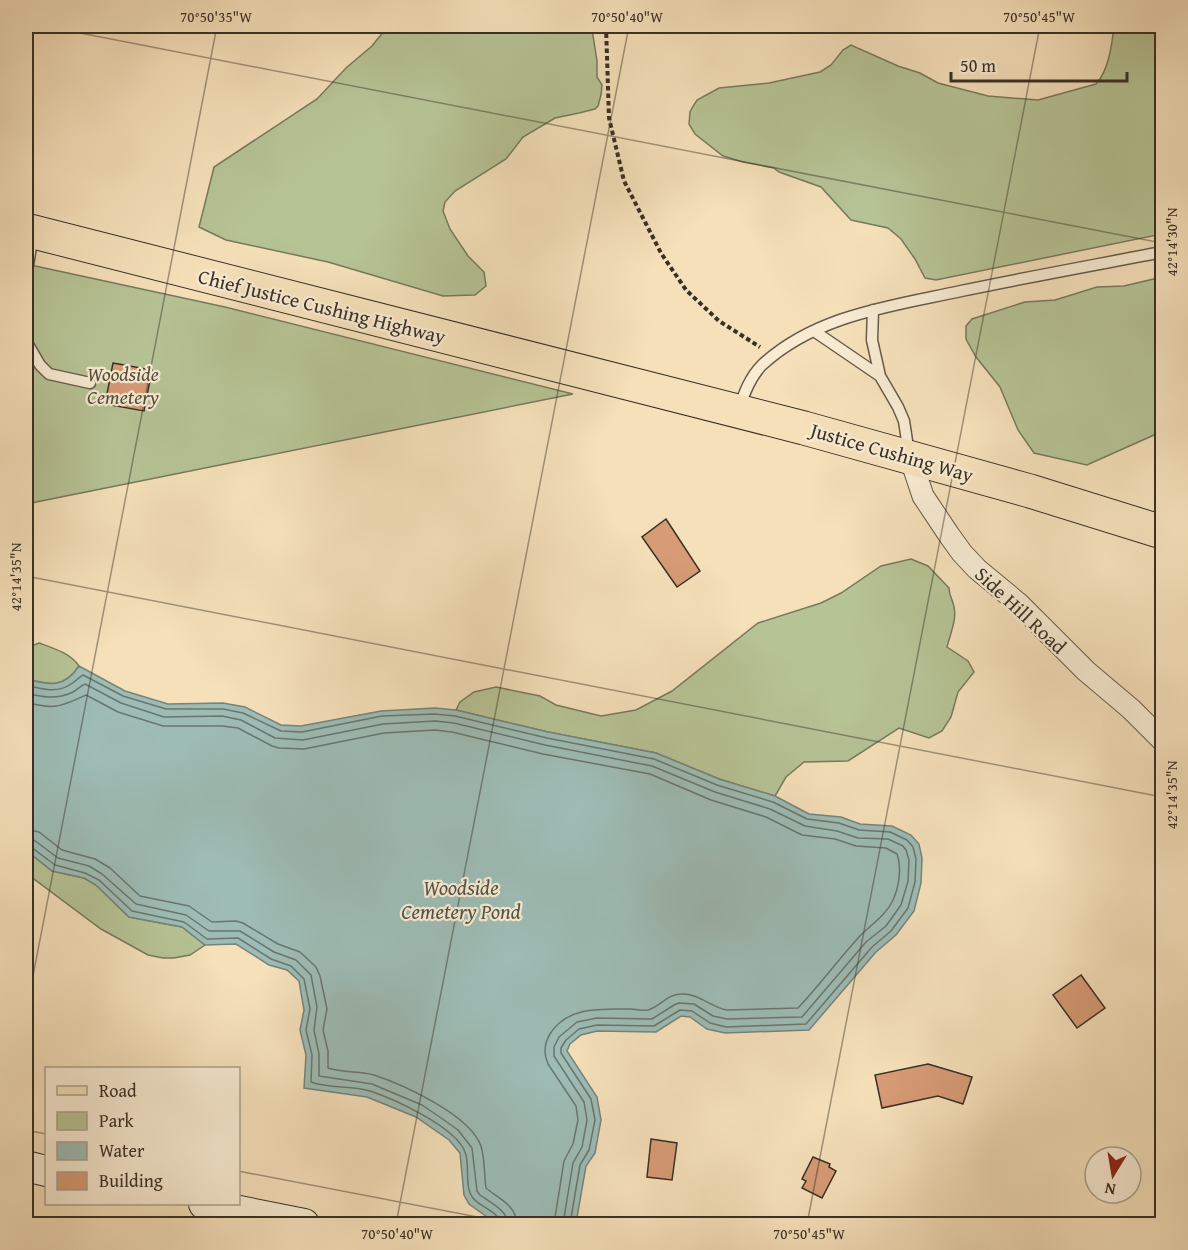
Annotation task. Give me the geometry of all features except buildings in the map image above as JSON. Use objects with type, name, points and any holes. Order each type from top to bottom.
[{"type":"main road","name":"Chief Justice Cushing Highway","points":[[29,231],[619,381]]},
{"type":"main road","name":"Justice Cushing Way","points":[[619,381],[910,457],[1162,531]]},
{"type":"main road","points":[[26,1166],[45,1171]]},
{"type":"main road","points":[[214,1205],[304,1224]]},
{"type":"street","name":"Side Hill Road","points":[[910,457],[923,496],[962,553],[1162,740]]},
{"type":"lane","points":[[26,277],[29,231]]},
{"type":"lane","points":[[738,411],[751,378],[760,367],[814,331],[832,322],[873,310],[1008,281],[1162,252]]},
{"type":"lane","points":[[873,310],[872,340],[880,376],[904,420],[910,457]]},
{"type":"lane","points":[[814,331],[880,376]]},
{"type":"lane","points":[[26,341],[40,365],[50,374],[90,383]]},
{"type":"path","points":[[606,26],[609,118],[624,181],[661,253],[686,290],[719,321],[760,347],[771,358]]},
{"type":"green space","points":[[388,26],[589,26],[592,29],[597,77],[602,85],[598,106],[595,109],[555,118],[523,137],[506,159],[455,191],[445,202],[443,211],[450,229],[468,256],[484,272],[486,286],[475,295],[443,296],[328,262],[226,240],[199,227],[214,167],[317,99],[346,68],[372,46]]},
{"type":"green space","points":[[1114,26],[1162,26],[1162,234],[936,280],[925,278],[901,239],[888,228],[851,220],[821,187],[779,172],[774,168],[723,156],[695,134],[689,124],[690,112],[697,100],[719,88],[769,83],[820,72],[831,65],[843,50],[851,45],[920,73],[938,83],[988,96],[1038,100],[1096,84],[1107,64]]},
{"type":"green space","name":"Woodside Cemetery","points":[[26,264],[225,307],[573,394],[26,504]]},
{"type":"green space","points":[[1162,277],[1162,429],[1154,435],[1087,465],[1034,453],[1018,430],[1000,387],[976,357],[966,339],[966,326],[972,319],[1025,302],[1055,300],[1097,287],[1124,286]]},
{"type":"green space","points":[[911,559],[928,566],[949,588],[955,617],[947,647],[968,661],[974,672],[958,692],[951,717],[942,731],[929,738],[899,728],[848,761],[804,762],[786,777],[775,796],[719,779],[656,753],[548,732],[456,710],[460,702],[474,692],[496,687],[540,696],[556,705],[601,716],[636,710],[672,691],[758,623],[821,603],[841,593],[881,566]]},
{"type":"green space","points":[[39,643],[66,654],[75,661],[79,666],[68,679],[49,684],[26,679],[26,644]]},
{"type":"green space","points":[[26,850],[52,871],[84,878],[96,885],[129,917],[182,927],[205,945],[190,955],[174,958],[148,955],[101,929],[26,873]]},
{"type":"water","name":"Woodside Cemetery Pond","points":[[79,666],[125,691],[168,704],[223,703],[245,707],[281,725],[301,726],[381,711],[435,708],[456,710],[548,732],[656,753],[719,779],[775,796],[809,814],[841,817],[860,824],[892,826],[911,835],[919,844],[922,858],[921,883],[914,911],[896,935],[876,952],[809,1030],[725,1033],[707,1029],[690,1017],[681,1016],[656,1032],[597,1031],[581,1035],[570,1044],[567,1051],[597,1097],[601,1120],[595,1153],[586,1166],[576,1223],[497,1224],[469,1204],[464,1195],[460,1153],[449,1140],[416,1117],[367,1097],[304,1088],[306,1055],[300,1030],[304,1010],[299,981],[287,970],[269,965],[236,944],[205,945],[182,927],[129,917],[96,885],[84,878],[52,871],[26,850],[26,679],[49,684],[62,682],[68,679]]}]
